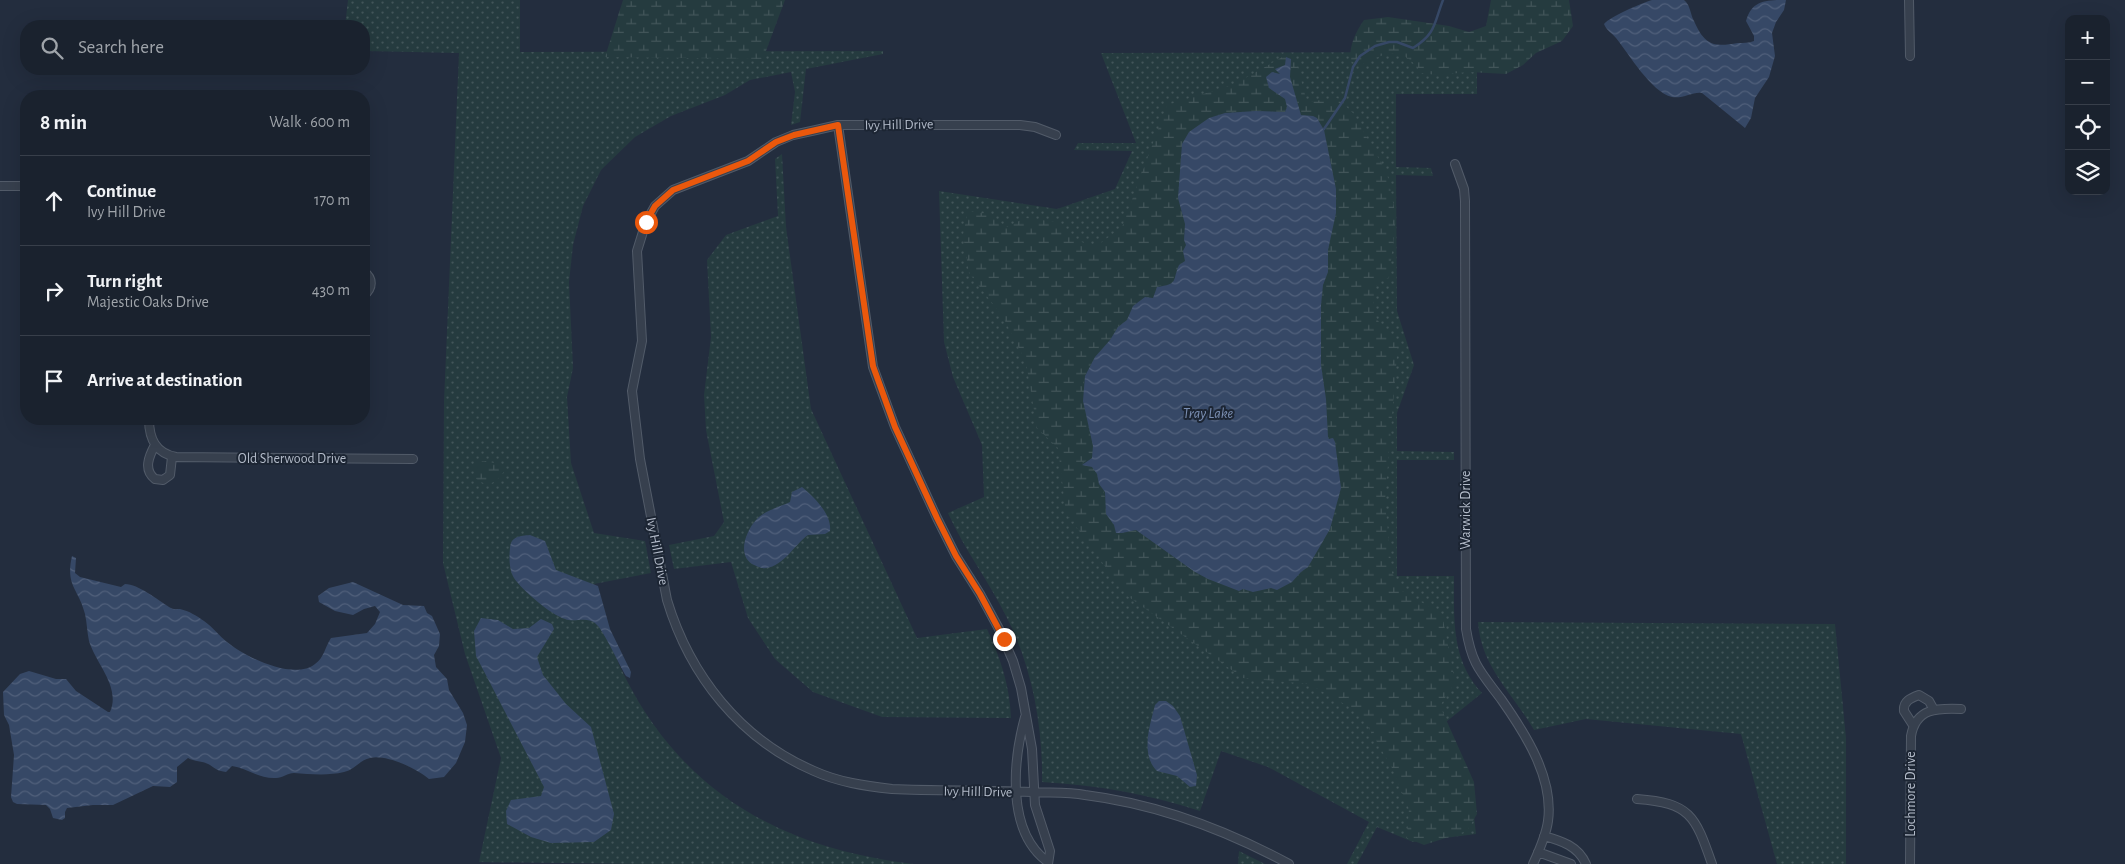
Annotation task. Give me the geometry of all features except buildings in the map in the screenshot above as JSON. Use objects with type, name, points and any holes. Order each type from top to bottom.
[{"type":"street","points":[[1909,0],[1910,56]]},
{"type":"street","points":[[838,125],[873,366],[895,427],[937,518],[956,556],[1000,629],[1013,661],[1021,688],[1032,749],[1033,792],[1050,851],[1048,863],[1036,854],[1026,834],[1015,791],[1016,758],[1026,716]]},
{"type":"street","name":"Ivy Hill Drive","points":[[1056,135],[1035,127],[1020,125],[838,125],[794,135],[776,142],[748,161],[673,190],[655,206],[646,222],[637,251],[642,341],[632,391],[640,459],[667,600],[684,645],[696,669],[711,690],[747,728],[791,760],[814,772],[866,786],[919,790],[1015,791],[1085,795],[1150,807],[1218,830],[1260,848],[1289,864]]},
{"type":"street","name":"Warwick Drive","points":[[1455,164],[1464,189],[1465,201],[1466,629],[1474,662],[1518,724],[1538,764],[1548,798],[1548,823],[1544,836]]},
{"type":"street","points":[[0,186],[20,186]]},
{"type":"street","points":[[149,425],[149,432],[154,445],[163,453],[172,457],[170,475],[164,480],[155,479],[148,470],[148,457],[154,445]]},
{"type":"street","name":"Old Sherwood Drive","points":[[172,457],[413,459]]},
{"type":"street","name":"Lochmore Drive","points":[[1910,864],[1910,753],[1913,725],[1904,711],[1905,704],[1910,698],[1919,695],[1924,697],[1934,710]]},
{"type":"street","points":[[1913,725],[1926,713],[1934,710],[1961,709]]},
{"type":"street","points":[[1637,800],[1658,801],[1675,805],[1686,812],[1703,837],[1712,864]]},
{"type":"street","points":[[1533,864],[1544,836],[1572,847],[1582,856],[1586,864]]},
{"type":"street","points":[[1538,852],[1571,864]]},
{"type":"green space","points":[[348,0],[520,0],[520,52],[883,51],[883,54],[806,69],[800,122],[791,125],[795,92],[791,72],[750,80],[725,95],[671,116],[635,137],[601,170],[583,206],[573,245],[569,282],[573,368],[567,397],[571,463],[594,533],[645,541],[651,573],[594,584],[615,655],[649,719],[677,754],[709,785],[744,810],[782,830],[823,845],[867,857],[914,864],[479,862],[501,758],[465,654],[443,563],[444,401],[459,53],[370,51],[370,20],[346,20]]},
{"type":"green space","points":[[623,0],[785,0],[763,59],[605,57]]},
{"type":"green space","points":[[1491,0],[1569,0],[1573,26],[1562,41],[1536,53],[1523,65],[1506,74],[1469,72],[1437,75],[1421,73],[1407,58],[1393,54],[1385,55],[1359,66],[1350,60],[1354,39],[1364,20],[1388,17],[1449,26],[1469,32],[1486,26]]},
{"type":"green space","points":[[1477,52],[1477,94],[1396,94],[1396,167],[1431,168],[1433,176],[1396,175],[1397,311],[1414,365],[1397,413],[1397,451],[1454,452],[1454,460],[1397,460],[1397,576],[1454,576],[1456,638],[1465,667],[1482,693],[1436,730],[1471,789],[1476,834],[1413,842],[1377,827],[1357,864],[1347,864],[1369,822],[1268,767],[1221,751],[1200,811],[1122,791],[1083,785],[1042,782],[1038,718],[1023,655],[1006,616],[948,513],[984,497],[982,445],[953,377],[944,342],[939,191],[1057,209],[1115,189],[1132,151],[1074,150],[1078,143],[1136,143],[1101,53]]},
{"type":"green space","points":[[1286,55],[1295,58],[1307,102],[1337,98],[1353,113],[1387,173],[1396,217],[1389,278],[1377,282],[1374,310],[1379,322],[1398,343],[1385,501],[1392,573],[1402,591],[1442,614],[1455,682],[1440,706],[1474,782],[1477,814],[1467,831],[1424,845],[1407,838],[1409,809],[1392,768],[1360,713],[1309,684],[1243,678],[1126,595],[1066,513],[1058,448],[1037,428],[1026,362],[1003,317],[969,273],[963,235],[968,211],[987,214],[1007,227],[1025,218],[1058,222],[1070,236],[1094,248],[1122,227],[1167,105],[1233,85]],"holes":[[[1285,62],[1291,63],[1290,77],[1301,116],[1313,116],[1324,130],[1336,189],[1336,213],[1328,250],[1328,272],[1323,286],[1321,305],[1321,365],[1326,399],[1328,437],[1335,442],[1341,488],[1330,529],[1308,567],[1277,590],[1271,588],[1253,592],[1171,554],[1136,530],[1122,533],[1114,531],[1098,478],[1093,468],[1082,463],[1092,458],[1093,446],[1088,425],[1083,381],[1095,357],[1110,340],[1118,327],[1127,320],[1131,310],[1148,297],[1153,298],[1155,289],[1159,286],[1166,286],[1171,283],[1175,278],[1176,271],[1185,261],[1183,251],[1186,245],[1185,224],[1178,198],[1181,156],[1225,113],[1285,112],[1285,100],[1268,87],[1273,72],[1280,74],[1276,69],[1283,67]]]},
{"type":"green space","points":[[782,154],[786,227],[811,409],[917,638],[987,629],[1004,672],[1011,718],[882,717],[813,692],[775,659],[748,618],[731,562],[674,569],[669,545],[714,536],[724,522],[706,430],[704,395],[711,337],[707,260],[726,235],[778,216],[775,159]]},
{"type":"green space","points":[[486,461],[502,465],[505,470],[495,482],[487,484],[474,477],[477,463]]},
{"type":"green space","points":[[1478,622],[1835,624],[1846,738],[1846,864],[1777,864],[1741,734],[1586,719],[1534,730],[1491,666],[1480,638]]},
{"type":"green space","points":[[1239,851],[1265,864],[1238,864]]},
{"type":"water","points":[[1652,0],[1684,0],[1702,36],[1711,43],[1723,45],[1754,41],[1754,36],[1746,21],[1752,9],[1766,1],[1786,0],[1784,10],[1776,22],[1772,33],[1775,56],[1769,77],[1755,98],[1751,118],[1745,128],[1702,93],[1676,97],[1664,94],[1648,80],[1605,26],[1604,24],[1613,17]]},
{"type":"water","name":"Tray Lake","points":[[1286,57],[1291,59],[1290,77],[1301,115],[1317,118],[1324,130],[1336,189],[1336,213],[1328,250],[1328,272],[1323,285],[1321,305],[1321,365],[1326,399],[1328,437],[1329,439],[1333,438],[1335,442],[1341,488],[1330,529],[1308,567],[1292,582],[1277,590],[1271,588],[1253,592],[1243,589],[1239,591],[1195,572],[1136,530],[1116,533],[1114,525],[1106,514],[1105,492],[1099,484],[1097,474],[1092,467],[1082,465],[1092,458],[1093,446],[1083,401],[1085,376],[1095,357],[1110,340],[1118,327],[1127,320],[1133,306],[1145,297],[1153,298],[1157,287],[1172,283],[1179,265],[1185,261],[1183,251],[1186,245],[1184,240],[1185,224],[1178,198],[1182,144],[1189,132],[1209,118],[1225,113],[1285,112],[1287,107],[1285,99],[1269,88],[1266,77],[1272,72],[1280,74],[1275,69],[1285,65]]},
{"type":"water","points":[[802,487],[817,501],[825,512],[830,525],[830,531],[825,534],[808,535],[784,559],[772,566],[763,568],[752,564],[747,560],[744,549],[746,536],[752,525],[763,514],[790,502],[792,492]]},
{"type":"water","points":[[530,535],[545,541],[556,570],[598,586],[610,629],[631,672],[630,678],[626,676],[607,640],[595,623],[588,620],[569,620],[559,617],[537,602],[514,578],[510,563],[512,541],[517,537]]},
{"type":"water","points":[[72,556],[76,558],[75,573],[80,577],[121,587],[125,584],[136,587],[170,608],[190,612],[207,623],[227,642],[245,654],[270,665],[295,670],[306,669],[315,664],[320,659],[331,638],[367,633],[375,624],[380,612],[375,606],[353,615],[335,611],[319,602],[318,596],[329,588],[353,582],[403,605],[424,606],[427,613],[432,616],[440,634],[439,646],[434,655],[436,667],[447,679],[449,690],[463,713],[467,725],[465,742],[456,763],[444,777],[429,779],[401,763],[377,757],[366,759],[344,772],[325,774],[294,773],[270,778],[232,766],[226,772],[223,772],[208,764],[188,758],[177,767],[177,782],[170,787],[153,786],[113,805],[67,808],[65,818],[62,820],[53,818],[50,809],[46,805],[17,804],[13,802],[11,797],[14,755],[9,725],[4,715],[3,692],[20,674],[29,671],[56,679],[66,679],[76,691],[108,712],[110,712],[113,703],[110,685],[92,650],[85,614],[71,581],[70,566]]},
{"type":"water","points":[[481,618],[498,620],[513,629],[529,628],[541,619],[552,624],[554,629],[537,657],[543,675],[566,704],[591,727],[614,814],[611,830],[594,842],[551,843],[531,837],[507,824],[506,811],[511,800],[541,796],[544,787],[476,656],[474,631]]},
{"type":"water","points":[[1159,701],[1166,701],[1173,706],[1180,716],[1197,775],[1196,786],[1190,787],[1177,776],[1157,771],[1152,764],[1149,756],[1148,739],[1155,705]]},
{"type":"waterway","points":[[1324,129],[1345,98],[1353,67],[1360,56],[1375,46],[1389,42],[1397,42],[1413,48],[1421,43],[1430,33],[1436,22],[1443,0]]},
{"type":"route","points":[[646,222],[655,206],[673,190],[748,161],[776,142],[794,135],[838,125],[873,366],[895,427],[937,518],[956,556],[980,594],[1004,639]]}]
